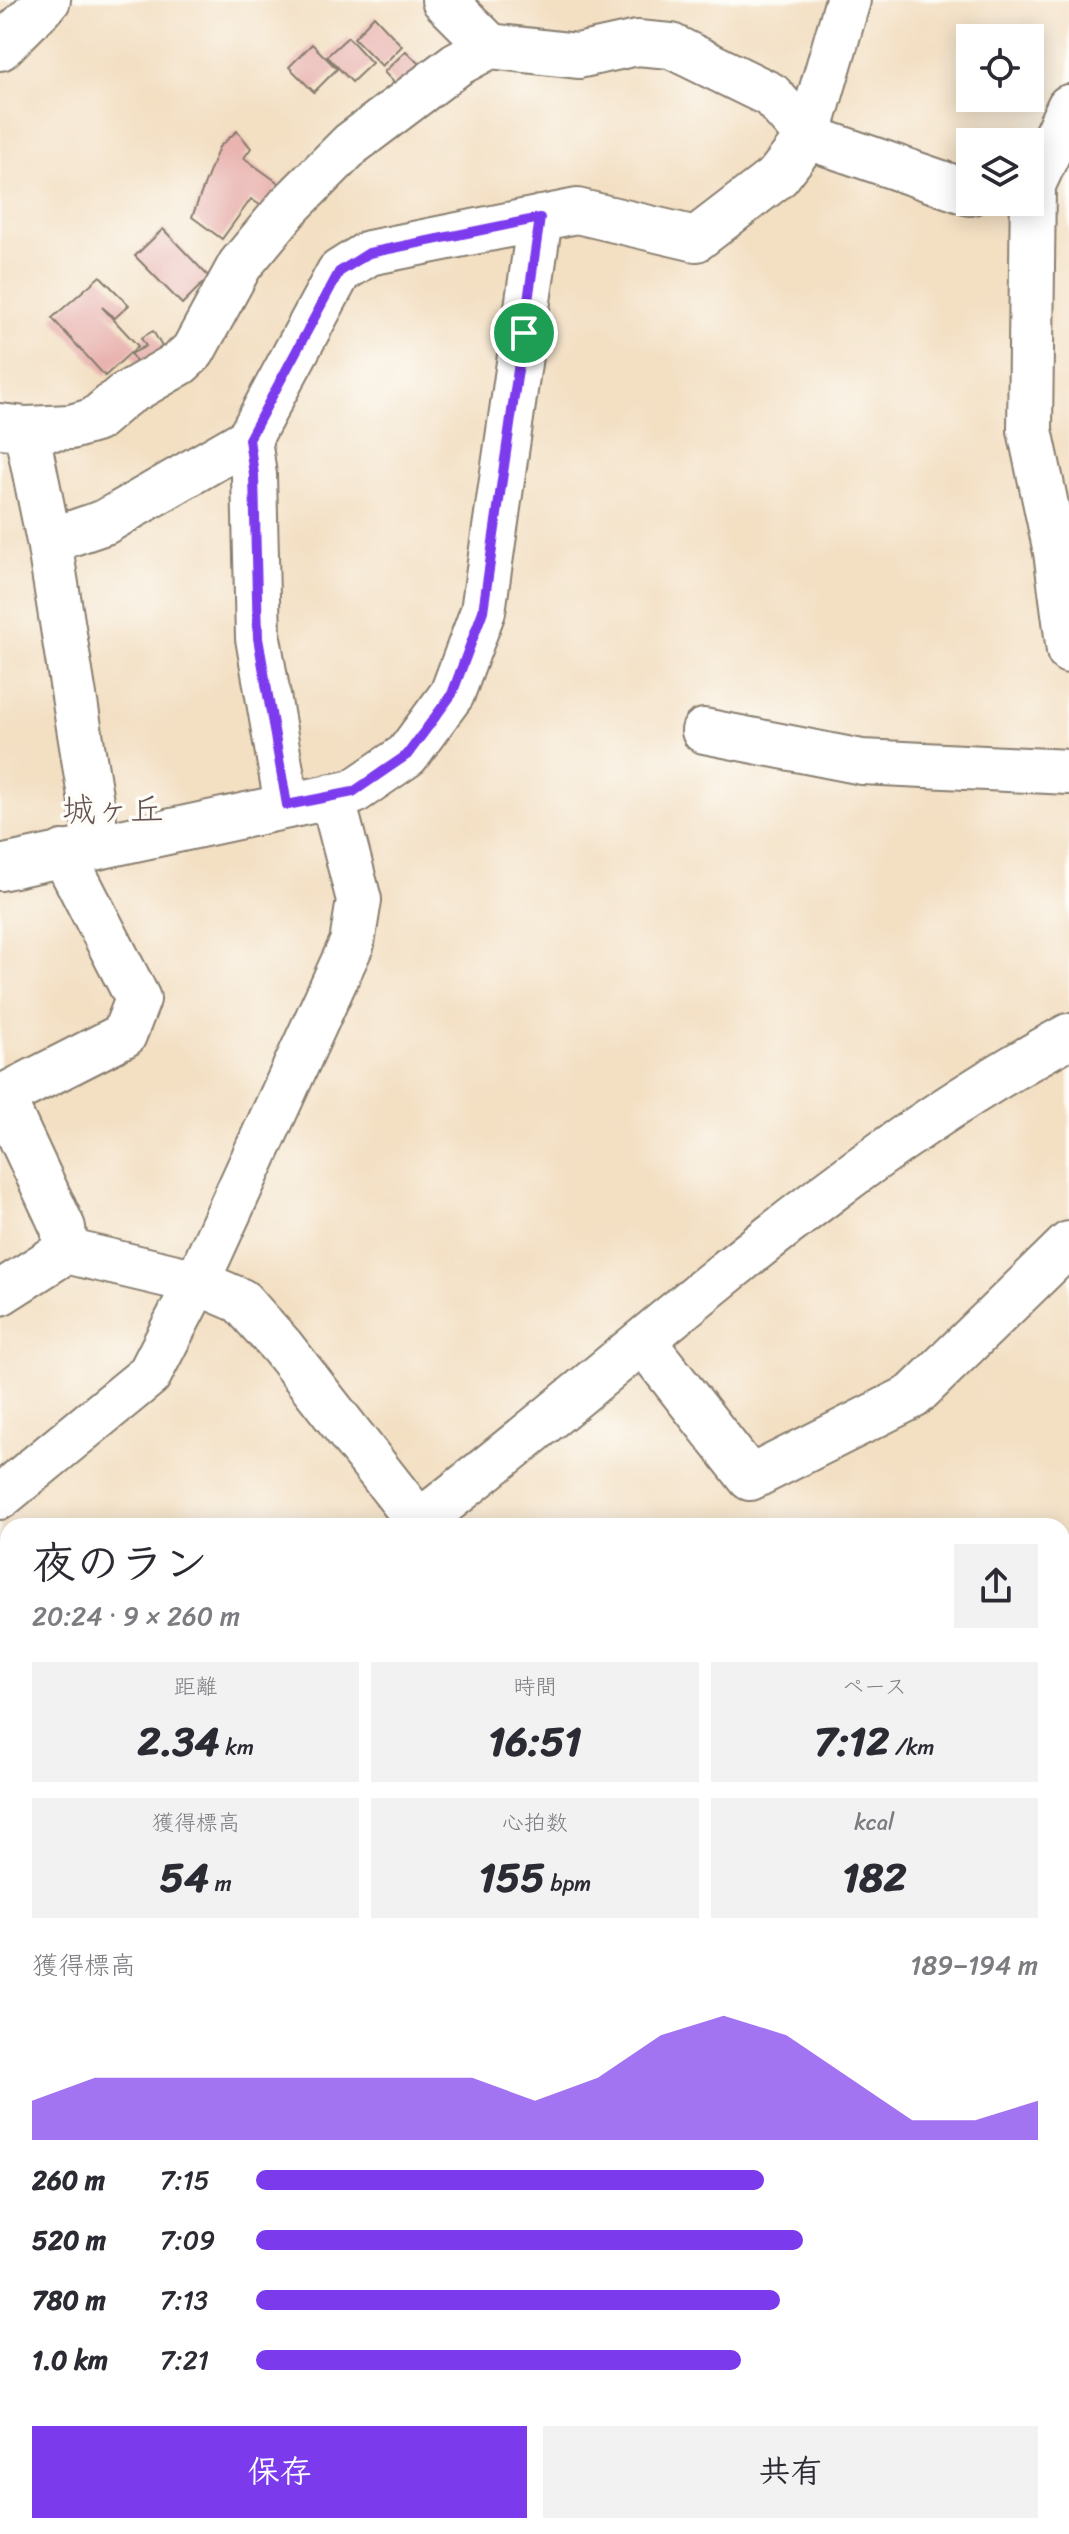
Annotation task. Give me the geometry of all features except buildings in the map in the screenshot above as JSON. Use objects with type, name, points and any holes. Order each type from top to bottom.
[{"type":"main road","points":[[0,19],[20,0]]},
{"type":"main road","points":[[0,48],[48,0]]},
{"type":"main road","points":[[444,0],[490,46]]},
{"type":"main road","points":[[49,541],[105,522],[249,439],[339,272],[369,253],[577,211],[696,239],[778,176],[808,137],[848,0]]},
{"type":"main road","points":[[66,1251],[63,1228],[1,1097],[124,1035],[138,999],[80,849],[49,541],[13,428],[71,427],[95,420],[123,396],[180,363],[193,351],[240,265],[289,206],[351,144],[457,64],[490,46],[578,56],[637,43],[671,46],[771,95],[808,137],[956,188]]},
{"type":"main road","points":[[1044,161],[1069,107]]},
{"type":"main road","points":[[1015,216],[1030,430],[1056,552],[1069,651]]},
{"type":"main road","points":[[0,868],[353,792],[407,755],[452,694],[483,611],[540,218]]},
{"type":"main road","points":[[249,439],[254,475],[258,638],[287,805]]},
{"type":"main road","points":[[704,731],[862,762],[1069,772]]},
{"type":"main road","points":[[0,1497],[149,1375],[197,1282],[352,943],[359,900],[332,796]]},
{"type":"main road","points":[[424,1518],[751,1249],[975,1090],[1069,1036]]},
{"type":"main road","points":[[643,1341],[750,1478],[913,1396],[1069,1244]]},
{"type":"main road","points":[[0,1293],[66,1251],[197,1282],[241,1301],[282,1347],[412,1518]]},
{"type":"district","name":"城ヶ丘","points":[[113,809]]},
{"type":"route","points":[[540,218],[524,333],[483,611],[452,694],[407,755],[353,792],[287,805],[258,638],[254,475],[249,439],[339,272],[369,253],[540,218]]}]
